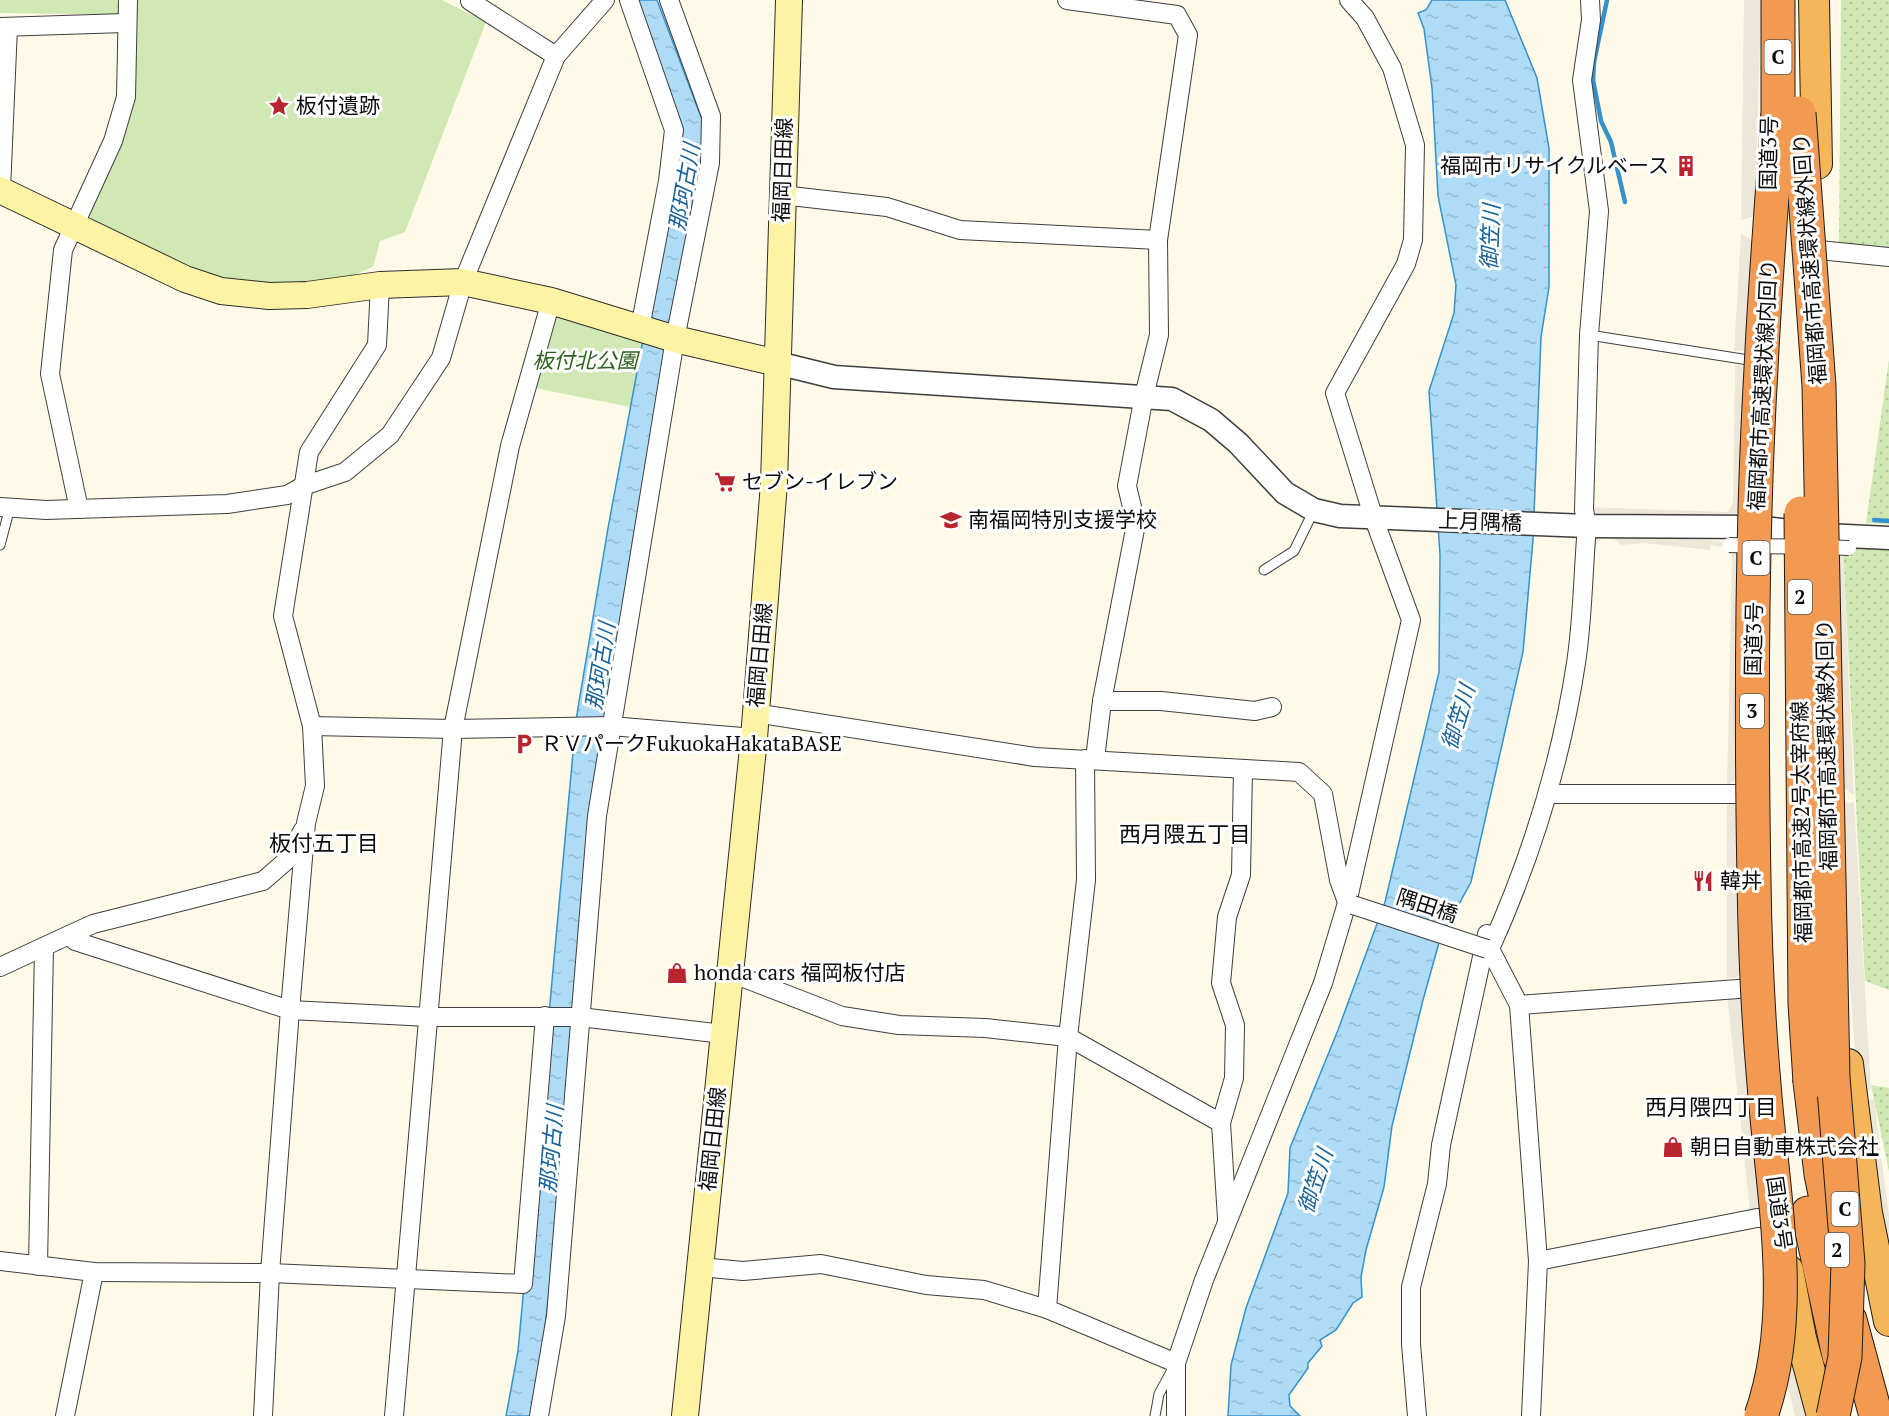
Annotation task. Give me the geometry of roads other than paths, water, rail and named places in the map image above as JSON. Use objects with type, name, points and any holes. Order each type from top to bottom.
[{"type":"highway","name":"国道3号","points":[[1771,0],[1767,231],[1756,527],[1750,794],[1752,988],[1778,1218],[1801,1338],[1822,1416]]},
{"type":"highway","name":"福岡都市高速環状線内回り","points":[[1761,1416],[1775,1358],[1779,1299],[1777,1236],[1764,1084],[1757,958],[1753,647],[1761,371],[1789,113],[1778,0]]},
{"type":"highway","name":"福岡都市高速環状線外回り","points":[[1799,0],[1789,113],[1819,386],[1833,1077],[1848,1264],[1845,1357],[1833,1416]]},
{"type":"highway","points":[[1814,0],[1819,250],[1837,541],[1833,889],[1851,1101],[1867,1213],[1889,1321]]},
{"type":"highway","name":"福岡都市高速2号太宰府線","points":[[1789,113],[1780,797],[1783,1004],[1824,1185],[1855,1345],[1876,1416]]},
{"type":"highway","name":"福岡都市高速2号太宰府線","points":[[1799,1082],[1800,1177],[1855,1416]]},
{"type":"main road","name":"福岡日田線","points":[[685,1416],[731,973],[774,483],[789,0]]},
{"type":"main road","points":[[0,190],[185,279],[221,291],[269,296],[307,295],[380,285],[463,282],[551,301],[675,339],[777,363]]},
{"type":"street","points":[[79,509],[50,374],[63,250],[76,227],[113,141],[126,97],[128,0]]},
{"type":"street","points":[[5,507],[79,509],[227,504],[287,495],[303,486],[345,472],[390,435],[441,358],[463,282],[556,56],[606,0]]},
{"type":"street","points":[[629,0],[674,130],[668,181],[640,328]]},
{"type":"street","points":[[539,1416],[556,1316],[597,816],[675,339],[710,163],[711,116],[669,0]]},
{"type":"street","points":[[1047,1310],[1068,1037],[1086,880],[1090,759],[1136,524],[1127,486],[1158,335],[1158,240],[1188,35],[1177,15],[1067,0]]},
{"type":"street","points":[[1176,1416],[1176,1363],[1204,1280],[1323,983],[1350,904],[1411,620],[1380,518],[1335,393],[1406,264],[1413,240],[1415,145],[1392,68],[1365,18],[1349,0]]},
{"type":"street","points":[[1531,1416],[1538,1261],[1519,1005],[1488,949],[1520,883],[1525,861],[1549,794],[1576,662],[1580,526],[1584,510],[1589,335],[1599,211],[1582,80],[1591,20],[1590,0]]},
{"type":"street","points":[[470,1],[556,56]]},
{"type":"street","points":[[0,190],[4,27],[126,23]]},
{"type":"street","points":[[782,195],[888,207],[960,230],[1158,240]]},
{"type":"street","points":[[1819,250],[1889,257]]},
{"type":"street","points":[[263,1416],[270,1272],[290,1010],[306,823],[315,786],[312,726],[283,616],[309,452],[377,345],[380,285]]},
{"type":"street","points":[[394,1416],[453,729],[510,446],[551,301]]},
{"type":"street","points":[[777,363],[834,377],[1172,399],[1211,420],[1238,443],[1285,493],[1314,510]]},
{"type":"street","name":"上月隅橋","points":[[1314,510],[1380,518],[1580,526],[1756,527],[1837,541],[1889,538]]},
{"type":"street","points":[[1729,545],[1837,541]]},
{"type":"street","points":[[1102,701],[1161,701],[1254,711],[1272,707]]},
{"type":"street","points":[[312,726],[453,729],[754,725],[1035,757],[1299,772],[1323,794],[1340,880],[1350,904]]},
{"type":"street","points":[[1228,1224],[1221,1123],[1234,1078],[1235,1024],[1221,983],[1227,917],[1240,875],[1243,769]]},
{"type":"street","points":[[1549,794],[1750,794]]},
{"type":"street","points":[[0,967],[93,924],[262,881],[286,861],[306,823]]},
{"type":"street","points":[[1417,1416],[1411,1344],[1411,1287],[1437,1184],[1441,1145],[1487,934],[1525,861]]},
{"type":"street","name":"隅田橋","points":[[1350,904],[1488,949]]},
{"type":"street","points":[[69,935],[75,941],[290,1010],[429,1017],[580,1017],[723,1034]]},
{"type":"street","points":[[38,1266],[44,947]]},
{"type":"street","points":[[731,973],[842,1016],[898,1025],[985,1028],[1068,1037],[1221,1123]]},
{"type":"street","points":[[1519,1005],[1752,988]]},
{"type":"street","points":[[0,1261],[94,1272],[270,1272],[523,1284],[545,1016]]},
{"type":"street","points":[[1538,1261],[1757,1218],[1778,1218]]},
{"type":"street","points":[[700,1267],[743,1271],[821,1264],[926,1285],[984,1290],[1047,1310],[1176,1363]]},
{"type":"street","points":[[65,1416],[94,1272]]},
{"type":"lane","points":[[1589,335],[1761,362]]},
{"type":"lane","points":[[0,545],[5,507]]},
{"type":"lane","points":[[1264,570],[1294,551],[1314,510]]},
{"type":"lane","points":[[1155,1416],[1159,1394],[1176,1363]]},
{"type":"water","name":"那珂古川","points":[[634,0],[657,0],[704,125],[708,142],[635,532],[535,1416],[506,1416],[518,1351],[576,720],[608,528],[680,141]]},
{"type":"water","name":"御笠川","points":[[1432,0],[1505,0],[1537,78],[1549,148],[1549,287],[1541,337],[1533,540],[1523,652],[1471,882],[1440,939],[1423,1000],[1392,1126],[1384,1187],[1366,1250],[1361,1277],[1362,1297],[1353,1303],[1336,1330],[1320,1340],[1322,1346],[1308,1363],[1308,1368],[1289,1395],[1290,1406],[1300,1416],[1228,1416],[1231,1365],[1246,1308],[1288,1193],[1290,1148],[1338,1030],[1385,902],[1439,672],[1440,555],[1429,391],[1454,313],[1456,285],[1438,196],[1432,88],[1424,29],[1418,13],[1426,10]]},
{"type":"waterway","points":[[1607,0],[1594,62],[1593,80],[1601,121],[1611,142],[1625,202]]},
{"type":"waterway","points":[[1874,520],[1889,521]]},
{"type":"place","name":"板付遺跡","points":[[279,106]]},
{"type":"place","name":"福岡市リサイクルベース","points":[[1686,166]]},
{"type":"place","name":"セブン-イレブン","points":[[725,482]]},
{"type":"place","name":"南福岡特別支援学校","points":[[951,520]]},
{"type":"place","name":"ＲＶパークFukuokaHakataBASE","points":[[524,744]]},
{"type":"place","name":"韓丼","points":[[1703,881]]},
{"type":"place","name":"honda cars 福岡板付店","points":[[677,973]]},
{"type":"place","name":"朝日自動車株式会社","points":[[1673,1147]]},
{"type":"district","name":"西月隈五丁目","points":[[1185,834]]},
{"type":"district","name":"板付五丁目","points":[[324,843]]},
{"type":"district","name":"西月隈四丁目","points":[[1711,1107]]},
{"type":"park label","name":"板付北公園","points":[[585,361]]}]
